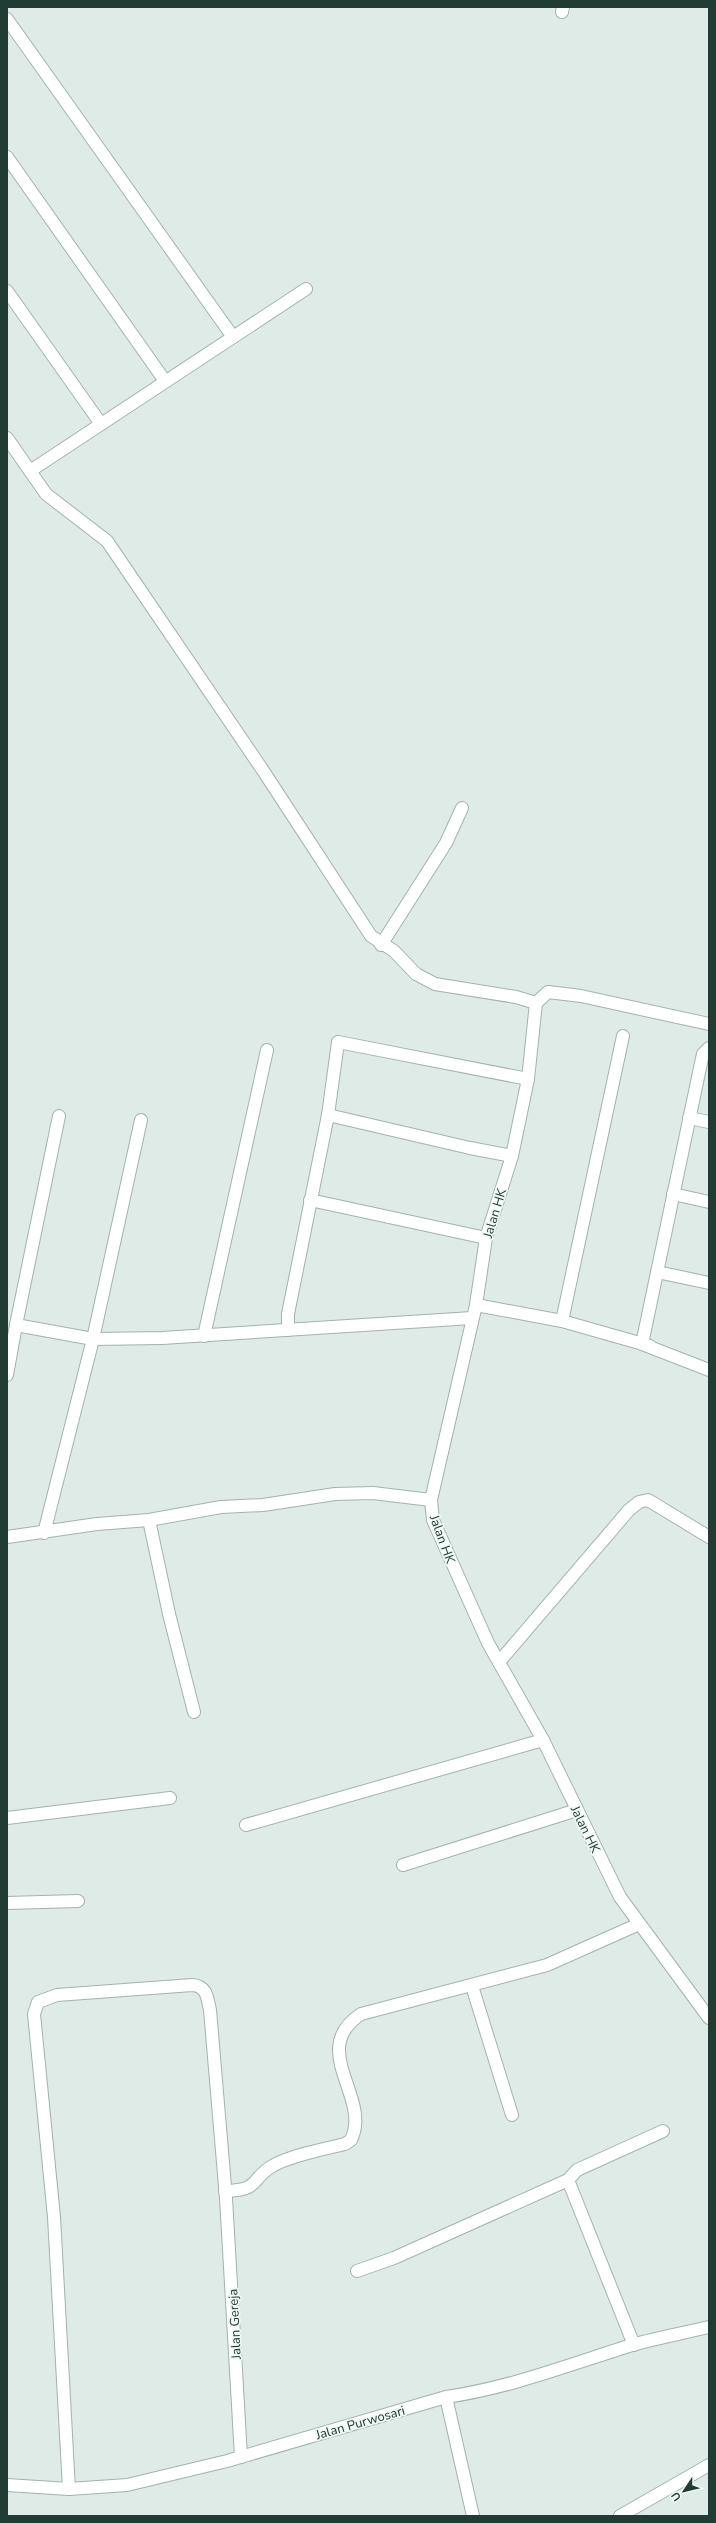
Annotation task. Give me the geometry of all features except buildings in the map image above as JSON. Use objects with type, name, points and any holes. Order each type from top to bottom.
[{"type":"street","points":[[7,19],[233,337]]},
{"type":"street","points":[[7,157],[165,381]]},
{"type":"street","points":[[30,471],[306,289]]},
{"type":"street","points":[[7,291],[101,424]]},
{"type":"street","points":[[7,438],[46,494],[107,541],[264,772],[371,936],[381,945],[394,952],[416,974],[435,984],[516,997],[536,1003],[548,992],[581,996],[709,1024]]},
{"type":"street","points":[[381,945],[446,843],[462,808]]},
{"type":"street","name":"Jalan HK","points":[[536,1003],[528,1079],[512,1156],[486,1238],[476,1305],[431,1500],[433,1520],[463,1590],[499,1662],[543,1740],[620,1897],[709,2018]]},
{"type":"street","points":[[562,1321],[623,1036]]},
{"type":"street","points":[[288,1330],[288,1314],[328,1115],[338,1042],[528,1079]]},
{"type":"street","points":[[642,1344],[703,1054],[709,1048]]},
{"type":"street","points":[[204,1336],[267,1050]]},
{"type":"street","points":[[328,1115],[470,1148],[512,1156]]},
{"type":"street","points":[[7,1375],[16,1324],[59,1116]]},
{"type":"street","points":[[689,1118],[709,1122]]},
{"type":"street","points":[[44,1533],[93,1339],[141,1120]]},
{"type":"street","points":[[673,1194],[709,1202]]},
{"type":"street","points":[[310,1200],[486,1238]]},
{"type":"street","points":[[657,1272],[709,1283]]},
{"type":"street","points":[[476,1305],[562,1321],[642,1344],[709,1360]]},
{"type":"street","points":[[16,1324],[93,1339],[204,1336],[472,1318]]},
{"type":"street","points":[[642,1344],[709,1370]]},
{"type":"street","points":[[7,1537],[44,1533],[97,1524],[149,1520],[187,1512],[263,1505],[335,1494],[373,1493],[431,1500]]},
{"type":"street","points":[[499,1662],[629,1510],[639,1502],[648,1500],[709,1537]]},
{"type":"street","points":[[149,1520],[169,1614],[194,1712]]},
{"type":"street","points":[[246,1825],[543,1740]]},
{"type":"street","points":[[7,1818],[170,1798]]},
{"type":"street","points":[[403,1865],[577,1810]]},
{"type":"street","points":[[7,1903],[78,1901]]},
{"type":"street","points":[[225,2191],[243,2191],[251,2187],[274,2165],[345,2144],[351,2140],[355,2120],[351,2096],[340,2062],[338,2047],[341,2036],[348,2023],[361,2014],[389,2005],[472,1986],[547,1964],[639,1924]]},
{"type":"street","name":"Jalan Gereja","points":[[69,2489],[54,2217],[35,2021],[38,2002],[57,1995],[192,1985],[199,1985],[206,1991],[210,2010],[225,2191],[241,2457]]},
{"type":"street","points":[[472,1986],[512,2115]]},
{"type":"street","points":[[357,2271],[394,2258],[568,2180],[577,2170],[663,2131]]},
{"type":"street","points":[[568,2180],[634,2345]]},
{"type":"street","name":"Jalan Purwosari","points":[[7,2484],[69,2489],[127,2485],[241,2457],[446,2397],[464,2395],[634,2345],[709,2327]]},
{"type":"street","points":[[446,2397],[473,2516]]},
{"type":"street","points":[[620,2516],[709,2465]]}]
